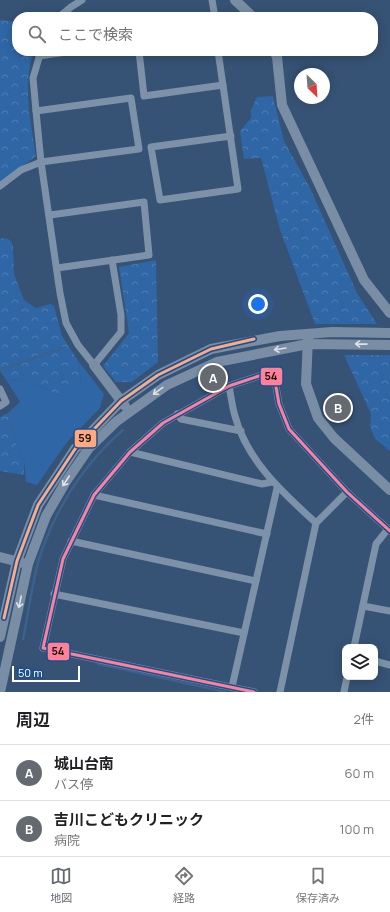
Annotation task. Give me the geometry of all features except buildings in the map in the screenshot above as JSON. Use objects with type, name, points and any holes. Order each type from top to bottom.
[{"type":"street","points":[[65,12],[82,0]]},
{"type":"street","points":[[212,0],[214,12]]},
{"type":"street","points":[[235,0],[248,12]]},
{"type":"street","points":[[39,56],[33,78],[41,162],[66,323],[78,345],[130,412]]},
{"type":"street","points":[[139,56],[144,96],[223,85]]},
{"type":"street","points":[[219,56],[231,136],[238,189],[160,200],[151,147],[231,136]]},
{"type":"street","points":[[276,56],[282,105],[364,280],[390,313]]},
{"type":"street","points":[[0,186],[21,170],[41,162],[139,149],[131,98],[36,111]]},
{"type":"street","points":[[50,215],[144,202],[150,255],[57,268]]},
{"type":"street","points":[[94,366],[121,332],[112,260]]},
{"type":"street","points":[[0,638],[17,561],[38,506],[75,449],[121,401],[158,375],[211,349],[264,337],[332,332],[390,332]]},
{"type":"street","points":[[308,333],[306,384],[318,418],[334,438],[390,490]]},
{"type":"street","points":[[0,692],[28,564],[46,516],[65,483],[89,448],[117,421],[167,385],[217,362],[308,344],[390,345]]},
{"type":"street","points":[[254,692],[43,648],[63,559],[94,495],[130,452],[163,423],[230,386],[268,373],[275,381],[279,404],[289,429],[347,492],[389,530],[376,544],[355,644]]},
{"type":"street","points":[[230,386],[235,416],[246,443],[277,488],[316,523]]},
{"type":"street","points":[[0,389],[6,402],[0,406]]},
{"type":"street","points":[[177,414],[180,419],[241,431]]},
{"type":"street","points":[[130,452],[262,484],[272,482]]},
{"type":"street","points":[[232,687],[277,488]]},
{"type":"street","points":[[280,692],[316,523],[347,492]]},
{"type":"street","points":[[94,495],[267,534]]},
{"type":"street","points":[[71,541],[256,581]]},
{"type":"street","points":[[0,557],[28,564]]},
{"type":"street","points":[[54,594],[244,633]]},
{"type":"street","points":[[363,606],[390,611]]},
{"type":"street","points":[[378,662],[390,665]]},
{"type":"street","points":[[344,692],[346,680]]},
{"type":"green space","points":[[0,20],[12,21],[12,56],[32,56],[30,63],[28,90],[30,117],[36,156],[0,183]]},
{"type":"green space","points":[[273,96],[284,141],[310,188],[357,293],[377,324],[315,324],[280,230],[261,158],[244,159],[240,131],[251,118],[251,110],[257,97]]},
{"type":"green space","points":[[3,238],[10,240],[13,246],[14,274],[24,300],[36,308],[50,304],[54,306],[62,336],[79,362],[81,386],[62,394],[56,394],[25,379],[11,381],[5,378],[0,371],[0,239]]},
{"type":"green space","points":[[156,260],[158,362],[132,382],[116,382],[103,366],[129,333],[119,267]]},
{"type":"green space","points":[[344,355],[390,355],[390,451],[375,439],[370,427],[371,414]]},
{"type":"green space","points":[[79,362],[104,394],[100,408],[67,442],[37,485],[26,482],[24,461],[15,441],[8,413],[20,402],[5,378],[11,381],[25,379],[56,394],[81,386]]},
{"type":"green space","points":[[8,413],[15,441],[24,461],[24,475],[0,471],[0,417]]},
{"type":"waterway","points":[[0,370],[63,348]]},
{"type":"waterway","points":[[23,639],[38,563],[48,535],[64,501],[85,470],[123,430]]},
{"type":"waterway","points":[[98,664],[226,692]]},
{"type":"transit line","name":"59","points":[[4,618],[17,561],[38,505],[75,449],[121,401],[158,375],[211,349],[254,339]]},
{"type":"transit line","name":"54","points":[[254,692],[43,648],[63,559],[94,495],[130,452],[163,423],[229,386],[268,373],[275,381],[279,404],[289,429],[347,492],[390,531]]},
{"type":"place","name":"城山台南","points":[[213,378]]},
{"type":"place","name":"吉川こどもクリニック","points":[[338,408]]}]
